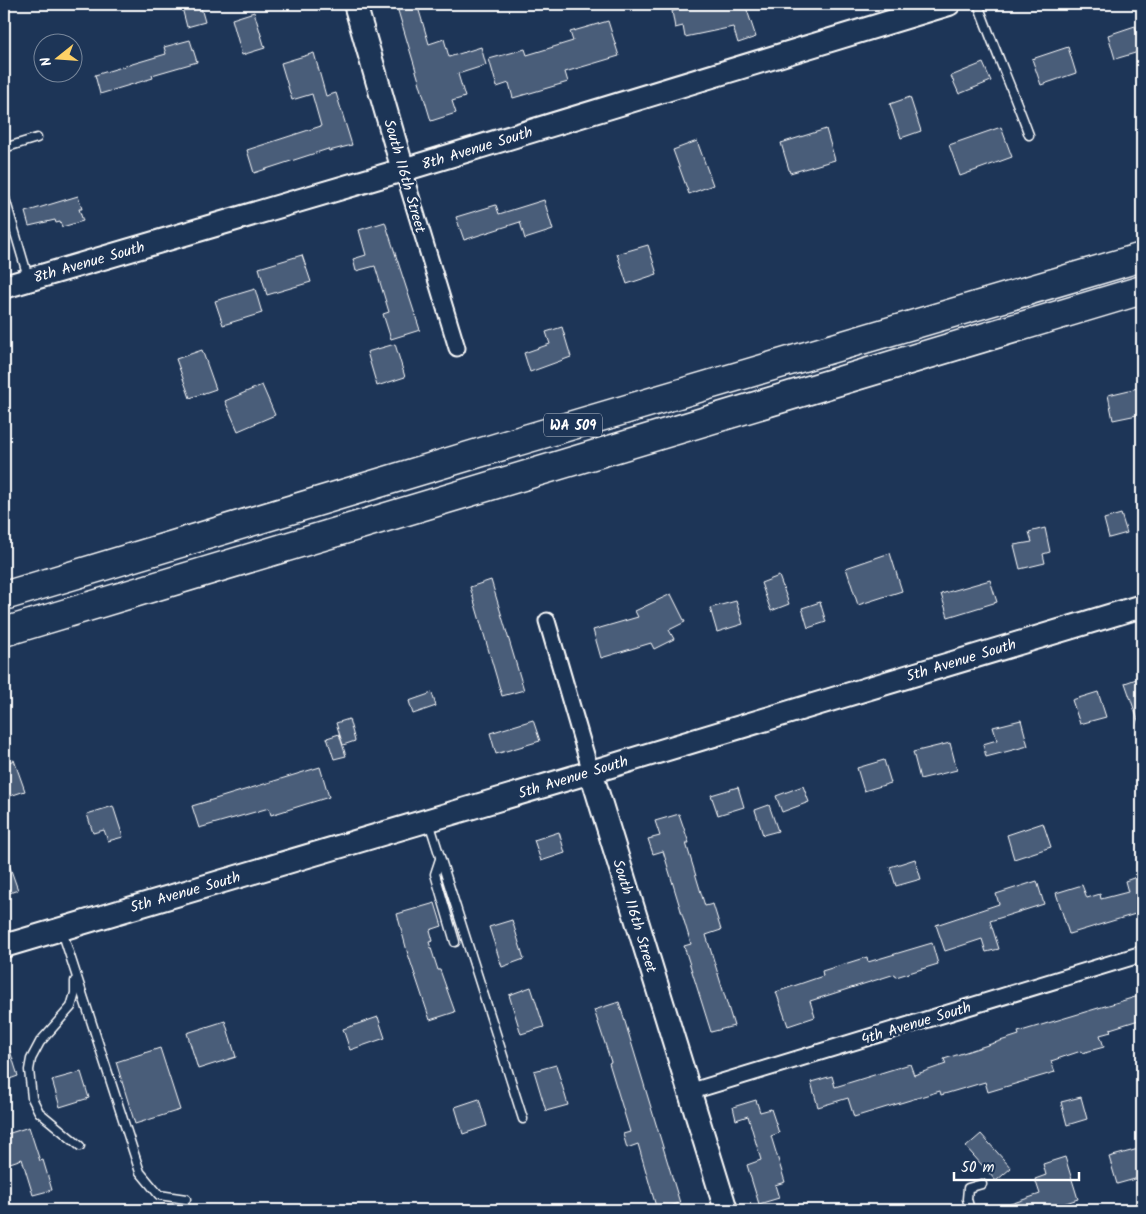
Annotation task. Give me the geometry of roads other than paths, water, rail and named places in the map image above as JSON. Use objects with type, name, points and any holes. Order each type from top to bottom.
[{"type":"highway","name":"WA 509","points":[[4,596],[521,440],[1142,258]]},
{"type":"highway","name":"WA 509","points":[[4,632],[1142,290]]},
{"type":"street","name":"South 116th Street","points":[[355,4],[457,348]]},
{"type":"street","name":"8th Avenue South","points":[[4,286],[403,170],[949,4]]},
{"type":"street","name":"5th Avenue South","points":[[4,946],[1142,606]]},
{"type":"street","name":"South 116th Street","points":[[547,621],[591,772],[726,1210]]},
{"type":"street","name":"4th Avenue South","points":[[689,1092],[1142,954]]},
{"type":"lane","points":[[978,4],[1029,135]]},
{"type":"lane","points":[[4,148],[38,138]]},
{"type":"lane","points":[[4,195],[28,279]]},
{"type":"lane","points":[[428,820],[523,1119]]},
{"type":"lane","points":[[440,859],[435,874],[455,942]]},
{"type":"lane","points":[[61,929],[140,1172],[159,1195],[186,1199]]},
{"type":"lane","points":[[75,972],[73,1002],[66,1014],[40,1042],[31,1059],[29,1070],[32,1098],[39,1112],[80,1146]]},
{"type":"lane","points":[[970,1210],[967,1199],[968,1188],[982,1184]]}]
